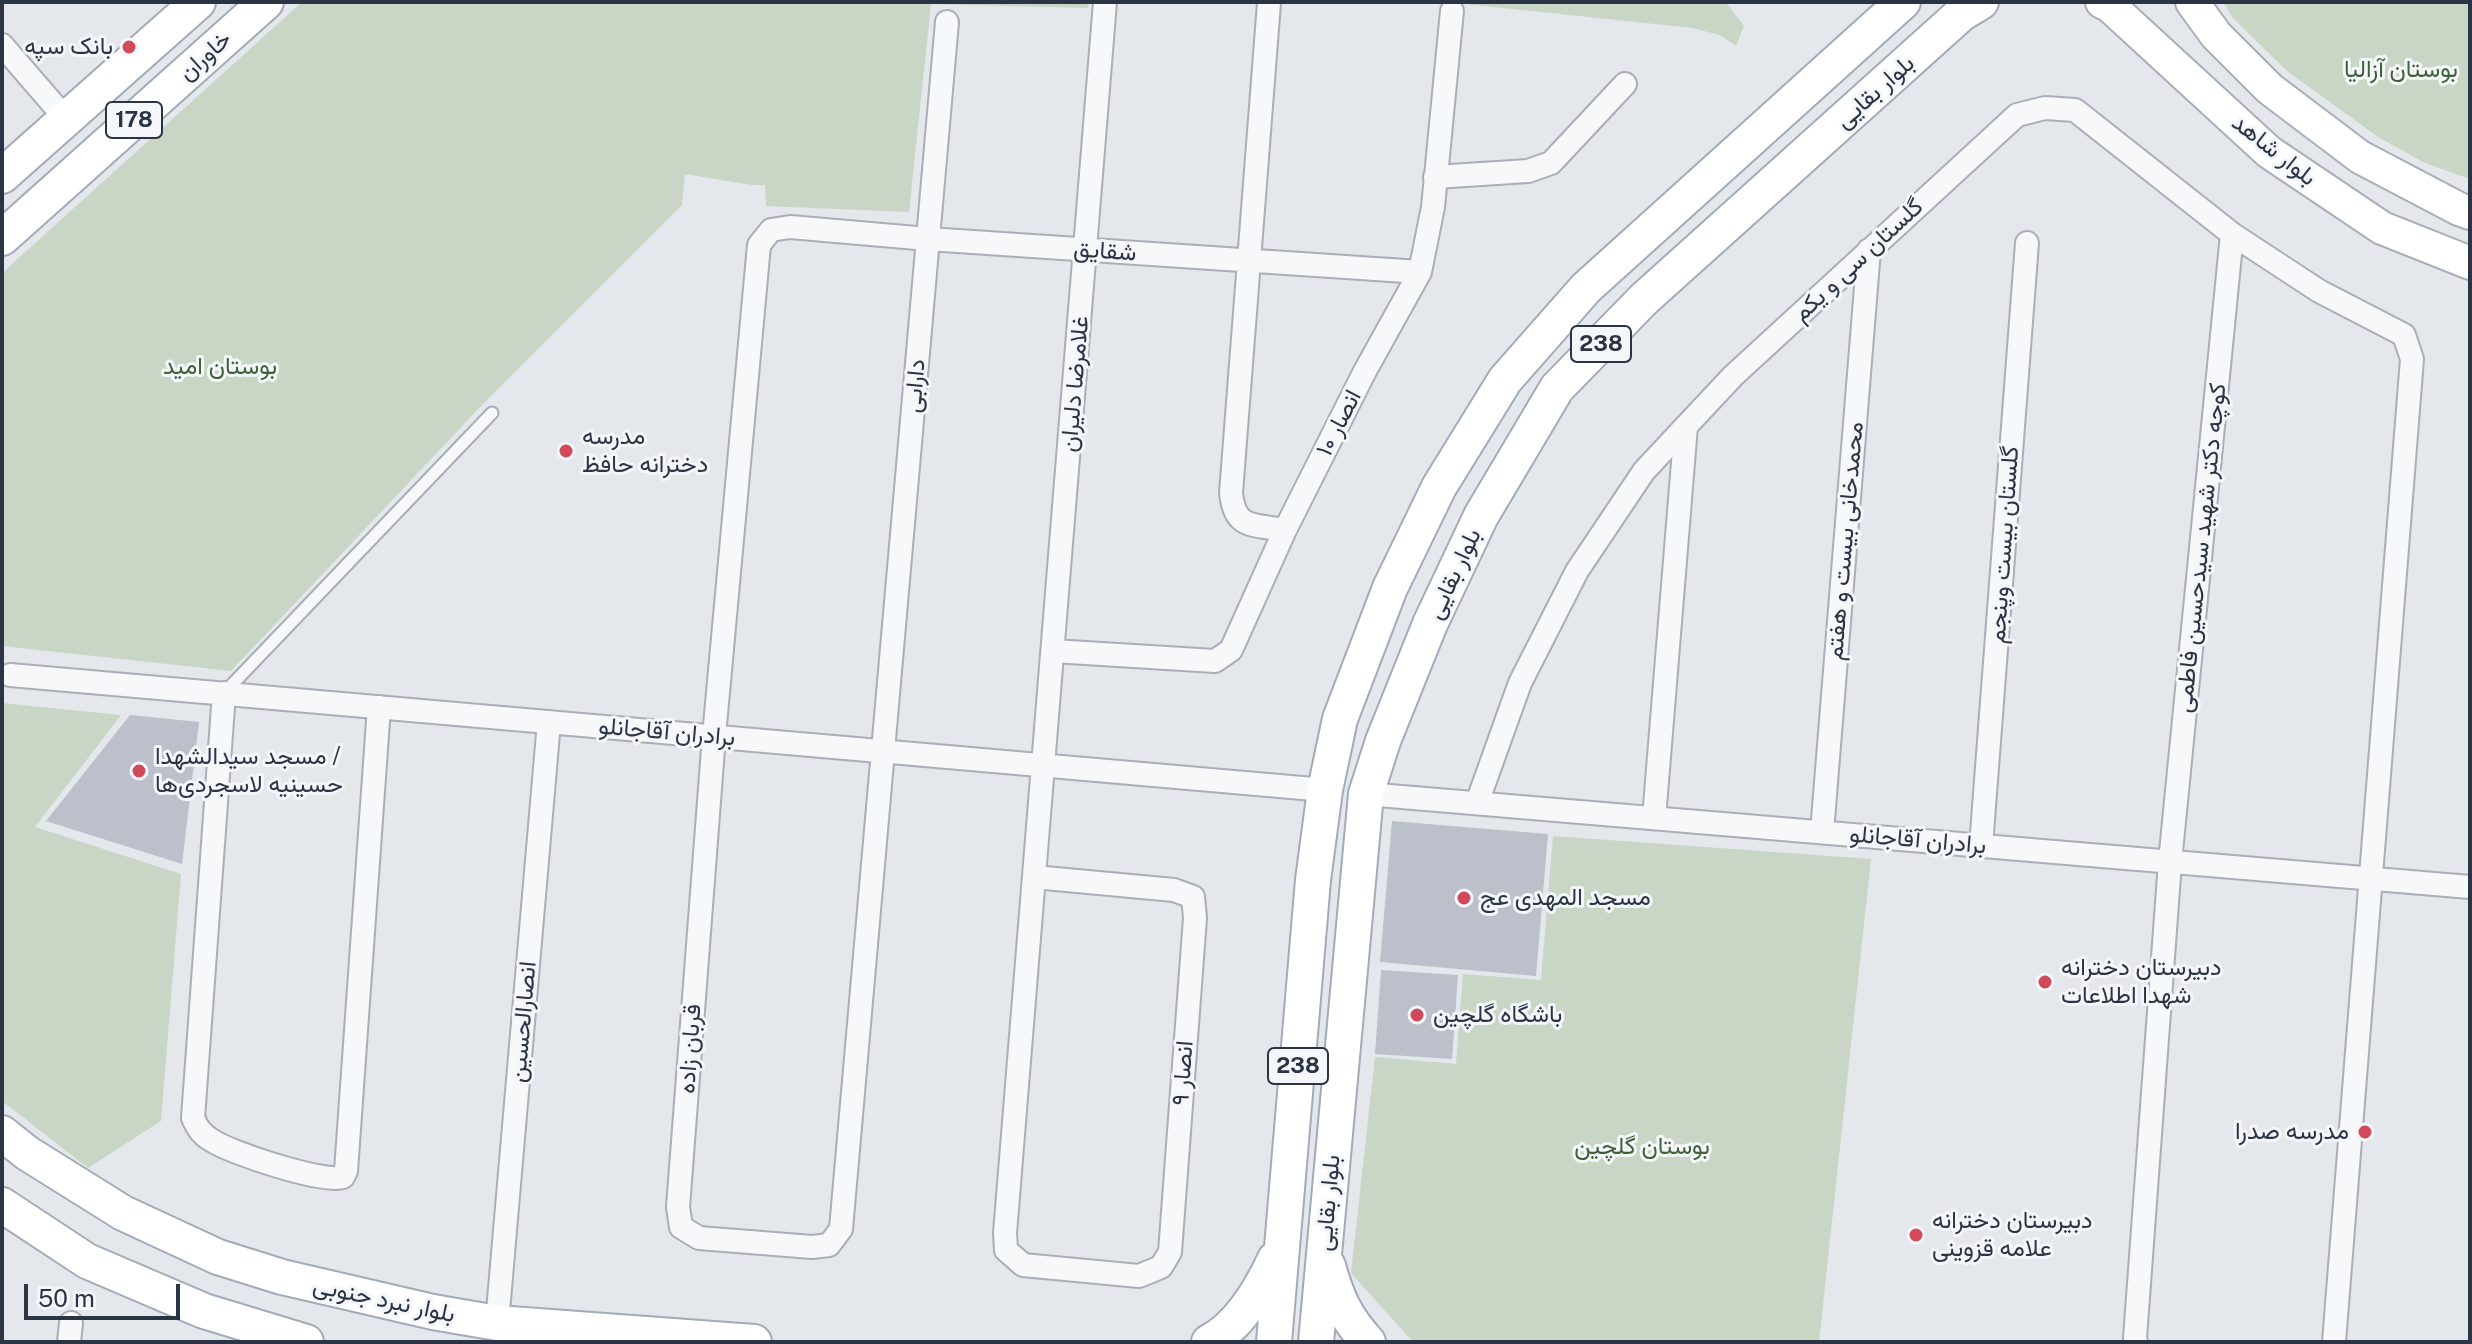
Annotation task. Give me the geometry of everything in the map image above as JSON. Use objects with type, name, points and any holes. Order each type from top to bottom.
[{"type":"main road","name":"خاوران","points":[[2,176],[198,2]]},
{"type":"main road","name":"خاوران","points":[[2,238],[266,2]]},
{"type":"main road","name":"بلوار بقایی","points":[[1316,1342],[1366,794],[1383,741],[1430,624],[1481,516],[1557,388],[1656,289],[1961,14],[1981,2]]},
{"type":"main road","name":"بلوار شاهد","points":[[2102,2],[2269,152],[2382,228],[2470,263]]},
{"type":"main road","name":"بلوار شاهد","points":[[2192,2],[2216,35],[2270,89],[2360,157],[2470,213]]},
{"type":"main road","name":"بلوار بقایی","points":[[1274,1342],[1313,880],[1325,790],[1340,719],[1390,588],[1439,487],[1505,380],[1586,288],[1902,3]]},
{"type":"main road","points":[[1325,790],[1366,794]]},
{"type":"main road","name":"بلوار نبرد جنوبی","points":[[2,1133],[27,1153],[123,1213],[218,1257],[343,1293],[497,1323],[754,1342]]},
{"type":"main road","points":[[2,1205],[87,1261],[204,1311],[306,1342]]},
{"type":"main road","points":[[1209,1342],[1231,1325],[1248,1305],[1283,1244]]},
{"type":"main road","points":[[1324,1252],[1339,1303],[1368,1342]]},
{"type":"street","name":"غلامرضا دلیران","points":[[1023,1265],[1006,1250],[1005,1233],[1105,2]]},
{"type":"street","points":[[1269,3],[1231,493],[1233,511],[1242,522],[1285,530]]},
{"type":"street","name":"انصار ۱۰","points":[[1053,651],[1215,661],[1231,650],[1285,530],[1365,371],[1420,272],[1433,207],[1452,11]]},
{"type":"street","name":"دارابی","points":[[812,1247],[829,1245],[841,1229],[947,22]]},
{"type":"street","points":[[2,45],[66,119]]},
{"type":"street","points":[[1435,177],[1528,171],[1551,163],[1625,84]]},
{"type":"street","name":"گلستان سی و یکم","points":[[1477,803],[1520,683],[1577,571],[1644,471],[1733,376],[2017,115],[2045,108],[2075,110],[2232,234],[2319,291],[2404,335],[2412,359],[2373,879]]},
{"type":"street","name":"شقایق","points":[[714,736],[759,245],[771,230],[790,227],[1420,272]]},
{"type":"street","name":"کوچه دکتر شهید سیدحسین فاطمی","points":[[2136,1342],[2170,862],[2232,234]]},
{"type":"street","name":"گلستان بیست وپنجم","points":[[1981,846],[2027,243]]},
{"type":"street","name":"محمدخانی بیست و هفتم","points":[[1822,832],[1869,250]]},
{"type":"street","points":[[1654,818],[1686,426]]},
{"type":"street","name":"برادران آقاجانلو","points":[[10,675],[1325,790]]},
{"type":"street","points":[[224,693],[193,1118],[199,1132],[216,1144],[309,1176],[335,1180],[343,1177],[346,1171],[379,707]]},
{"type":"street","name":"انصارالحسین","points":[[497,1323],[549,722]]},
{"type":"street","name":"قربان زاده","points":[[714,736],[678,1207],[681,1227],[699,1238],[812,1247]]},
{"type":"street","name":"برادران آقاجانلو","points":[[1366,794],[2470,887]]},
{"type":"street","name":"انصار ۹","points":[[1023,1265],[1139,1276],[1161,1267],[1170,1252],[1195,918],[1193,897],[1174,890],[1034,877]]},
{"type":"street","points":[[2334,1342],[2373,879]]},
{"type":"lane","points":[[224,693],[492,413]]},
{"type":"green space","name":"بوستان امید","points":[[302,2],[1090,2],[1087,8],[931,4],[909,212],[766,206],[765,185],[685,174],[682,205],[483,404],[231,671],[2,646],[2,273]]},
{"type":"green space","points":[[1447,2],[1721,2],[1727,4],[1744,26],[1736,46],[1720,35],[1692,28]]},
{"type":"green space","name":"بوستان آزالیا","points":[[2223,2],[2470,2],[2470,179],[2425,163],[2378,137],[2287,71],[2233,18]]},
{"type":"green space","points":[[2,703],[121,715],[35,827],[181,874],[161,1121],[88,1168],[2,1101]]},
{"type":"green space","name":"بوستان گلچین","points":[[1553,836],[1871,859],[1819,1342],[1413,1342],[1351,1273],[1375,1057],[1456,1064],[1463,974],[1541,980]]},
{"type":"building","name":"مسجد سیدالشهدا / حسینیه لاسجردی‌ها","points":[[130,715],[199,722],[182,864],[46,821]]},
{"type":"building","name":"مسجد المهدی عج","points":[[1392,821],[1548,834],[1536,976],[1380,962]]},
{"type":"building","name":"باشگاه گلچین","points":[[1381,970],[1458,975],[1452,1059],[1375,1054]]},
{"type":"place","name":"بانک سپه","points":[[129,47]]},
{"type":"place","name":"مدرسه دخترانه حافظ","points":[[566,451]]},
{"type":"place","name":"مسجد سیدالشهدا / حسینیه لاسجردی‌ها","points":[[139,771]]},
{"type":"place","name":"مسجد المهدی عج","points":[[1464,898]]},
{"type":"place","name":"دبیرستان دخترانه شهدا اطلاعات","points":[[2045,982]]},
{"type":"place","name":"باشگاه گلچین","points":[[1417,1015]]},
{"type":"place","name":"مدرسه صدرا","points":[[2365,1132]]},
{"type":"place","name":"دبیرستان دخترانه علامه قزوینی","points":[[1916,1235]]}]
